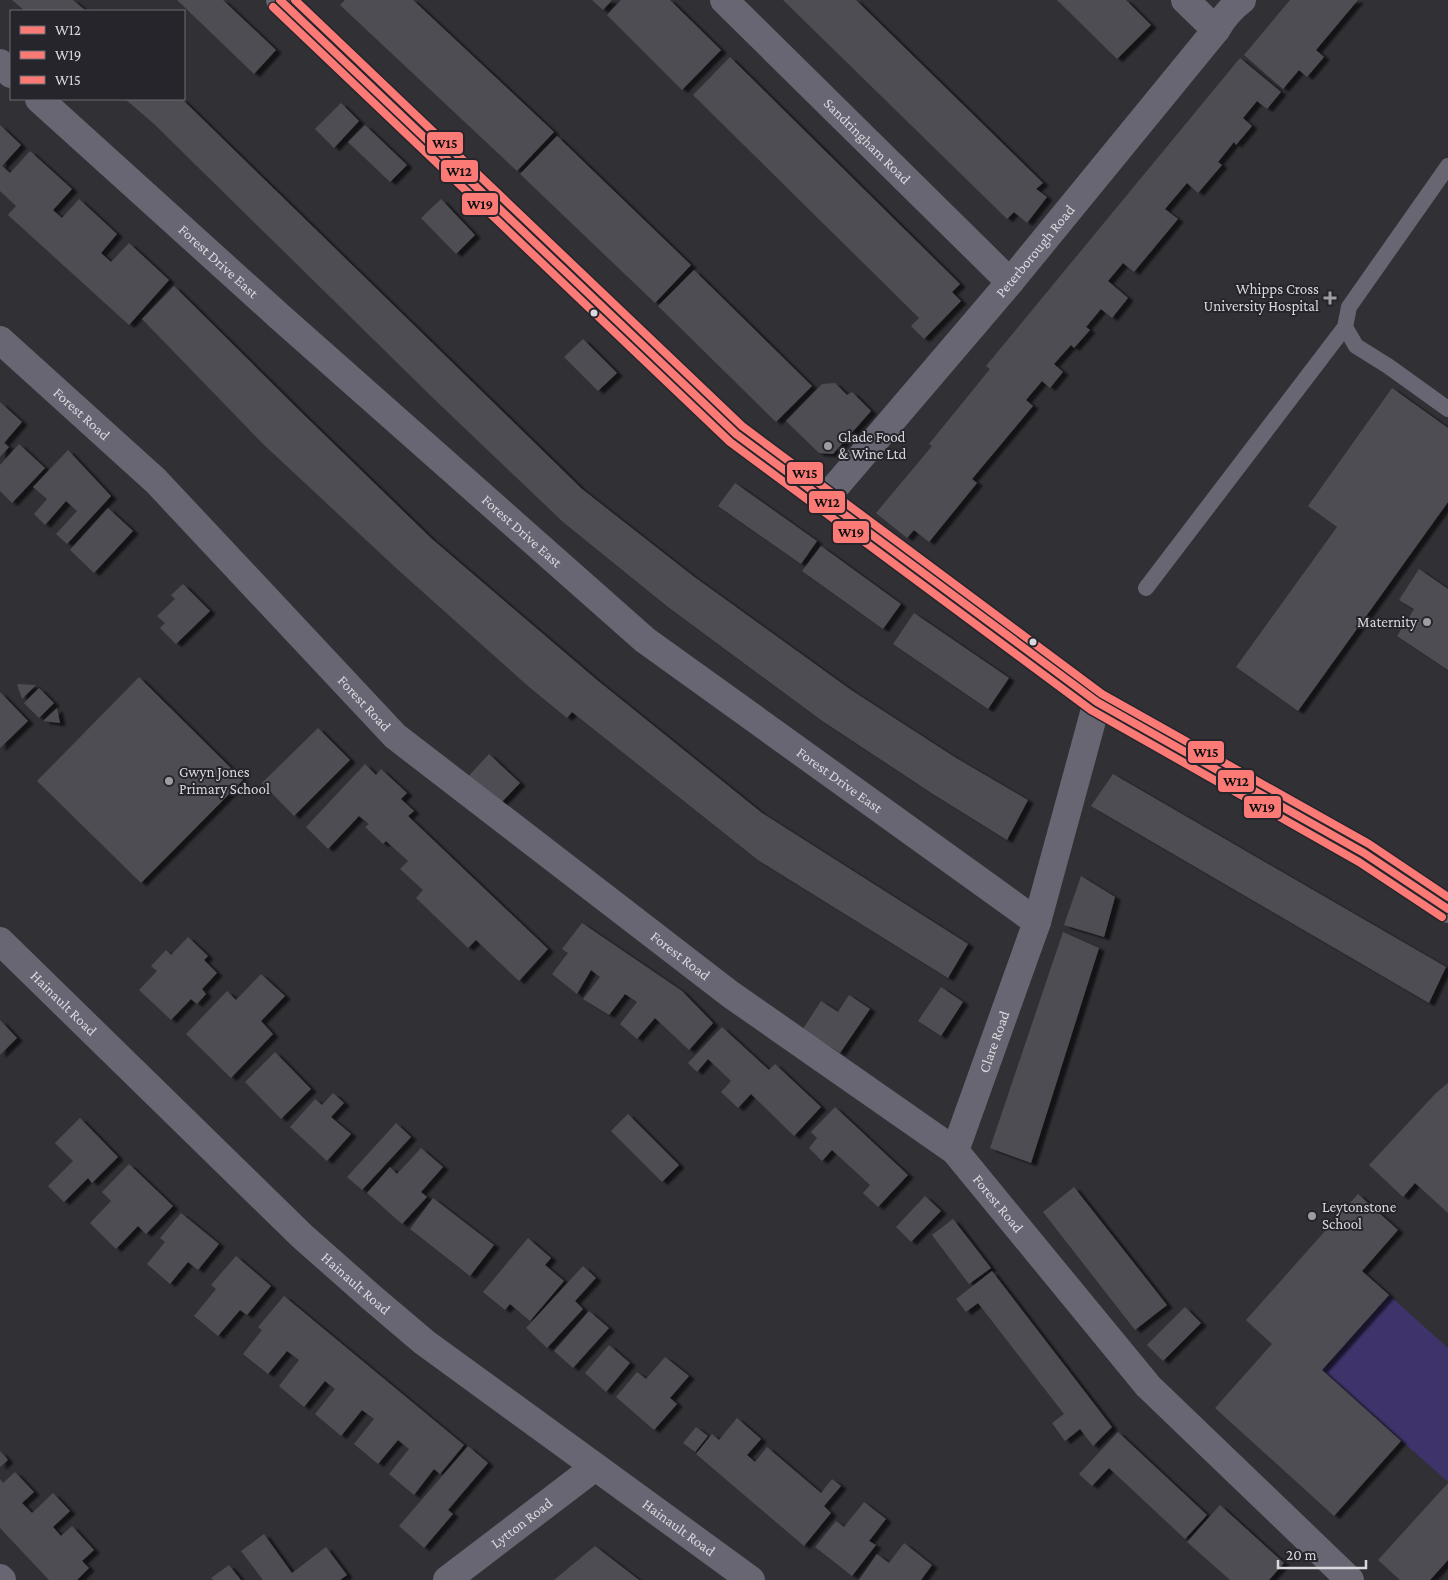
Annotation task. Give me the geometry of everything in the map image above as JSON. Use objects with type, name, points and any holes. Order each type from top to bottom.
[{"type":"street","points":[[280,0],[736,434],[1097,702],[1364,854],[1448,909]]},
{"type":"street","name":"Sandringham Road","points":[[724,0],[1010,282]]},
{"type":"street","points":[[1184,0],[1216,30]]},
{"type":"street","name":"Peterborough Road","points":[[825,499],[1010,282],[1216,30],[1234,5],[1242,0]]},
{"type":"street","points":[[0,63],[10,73]]},
{"type":"street","name":"Forest Drive East","points":[[40,100],[280,317],[645,640],[1037,922]]},
{"type":"street","name":"Forest Road","points":[[0,340],[156,481],[395,736],[730,994],[955,1150],[1148,1386],[1350,1580]]},
{"type":"street","name":"Clare Road","points":[[955,1150],[1037,922],[1097,702]]},
{"type":"street","name":"Hainault Road","points":[[0,941],[302,1236],[370,1297],[424,1342],[751,1580]]},
{"type":"street","name":"Lytton Road","points":[[447,1580],[595,1466]]},
{"type":"lane","points":[[1146,588],[1345,327],[1349,307],[1448,166]]},
{"type":"lane","points":[[1345,327],[1356,346],[1388,366],[1448,409]]},
{"type":"shaded area","points":[[1389,1295],[1448,1348],[1448,1482],[1322,1370]]},
{"type":"building","points":[[12,0],[73,0],[85,10],[24,10]]},
{"type":"building","points":[[177,0],[223,0],[276,50],[254,74]]},
{"type":"building","points":[[345,0],[413,0],[554,132],[517,171],[340,5]]},
{"type":"building","points":[[592,0],[612,0],[603,10]]},
{"type":"building","points":[[621,0],[670,0],[721,50],[682,90],[607,15]]},
{"type":"building","points":[[783,0],[856,0],[1043,183],[1036,189],[1047,197],[1027,223],[1014,212],[1007,219]]},
{"type":"building","points":[[1057,0],[1126,0],[1151,25],[1117,59]]},
{"type":"building","points":[[1290,0],[1358,0],[1316,50],[1324,57],[1307,77],[1299,70],[1283,89],[1244,55]]},
{"type":"building","points":[[730,57],[960,284],[952,292],[961,301],[924,339],[911,326],[919,318],[693,95]]},
{"type":"building","points":[[1240,58],[1281,92],[1267,109],[1257,101],[1243,118],[1252,126],[1236,145],[1234,142],[1218,162],[1222,165],[1198,193],[1187,183],[1165,209],[1178,219],[1134,272],[1123,263],[1108,281],[1128,298],[1112,318],[1101,309],[1086,327],[1090,330],[1074,348],[1071,345],[1054,364],[1063,372],[1050,388],[1042,381],[1026,400],[1033,406],[972,479],[977,483],[929,542],[914,530],[907,538],[876,513],[932,446],[929,444],[990,369],[986,366]]},
{"type":"building","points":[[126,100],[183,100],[582,489],[693,576],[851,690],[956,758],[1028,800],[1007,840],[821,720],[668,607],[563,522],[434,399],[154,124]]},
{"type":"building","points":[[341,103],[359,121],[334,148],[315,129]]},
{"type":"building","points":[[0,125],[21,145],[2,166],[10,173],[30,151],[72,189],[53,210],[62,218],[79,199],[117,234],[101,253],[111,262],[129,243],[169,280],[129,325],[8,215],[16,206],[0,191]]},
{"type":"building","points":[[365,125],[407,165],[390,182],[348,142]]},
{"type":"building","points":[[557,136],[691,265],[655,303],[520,174]]},
{"type":"building","points":[[441,199],[475,235],[456,254],[421,218]]},
{"type":"building","points":[[694,270],[812,386],[776,422],[658,306]]},
{"type":"building","points":[[174,286],[432,539],[597,680],[762,813],[968,944],[948,978],[758,860],[572,712],[567,718],[529,687],[396,568],[263,444],[142,319]]},
{"type":"building","points":[[583,339],[617,373],[598,391],[564,357]]},
{"type":"building","points":[[835,383],[847,395],[852,392],[871,411],[833,454],[819,453],[786,421],[822,384]]},
{"type":"building","points":[[1392,388],[1448,428],[1448,502],[1298,711],[1236,667],[1337,527],[1308,506]]},
{"type":"building","points":[[0,402],[22,422],[4,443],[9,447],[0,457]]},
{"type":"building","points":[[19,444],[45,468],[12,503],[0,491],[0,465]]},
{"type":"building","points":[[68,450],[111,496],[67,544],[56,534],[77,511],[66,501],[45,525],[34,514],[47,499],[33,487]]},
{"type":"building","points":[[735,483],[817,541],[801,564],[718,506]]},
{"type":"building","points":[[108,508],[133,531],[94,573],[70,550]]},
{"type":"building","points":[[821,546],[901,604],[883,629],[802,571]]},
{"type":"building","name":"Maternity","points":[[1419,569],[1448,589],[1448,670],[1397,636],[1414,609],[1399,600]]},
{"type":"building","points":[[183,584],[210,611],[176,644],[160,628],[165,623],[157,616],[175,599],[171,595]]},
{"type":"building","points":[[914,613],[1009,678],[988,709],[893,644]]},
{"type":"building","points":[[139,677],[243,780],[141,883],[37,781]]},
{"type":"building","points":[[17,684],[36,685],[22,699]]},
{"type":"building","points":[[39,688],[54,703],[39,718],[24,703]]},
{"type":"building","points":[[0,692],[28,721],[0,748]]},
{"type":"building","points":[[57,708],[60,723],[43,721]]},
{"type":"building","points":[[318,728],[350,760],[294,816],[262,783]]},
{"type":"building","points":[[489,754],[520,783],[496,808],[466,779]]},
{"type":"building","points":[[365,764],[376,775],[381,769],[407,793],[401,799],[414,811],[408,816],[548,949],[519,981],[476,940],[468,948],[416,898],[423,890],[400,869],[408,861],[386,841],[383,844],[365,827],[369,824],[359,816],[328,849],[306,827]]},
{"type":"building","points":[[1113,774],[1446,967],[1429,1003],[1091,806]]},
{"type":"building","points":[[1081,876],[1115,897],[1104,937],[1064,925]]},
{"type":"building","points":[[582,923],[682,991],[713,1023],[689,1050],[655,1018],[637,1039],[620,1024],[637,1002],[625,994],[609,1015],[583,999],[600,977],[591,970],[577,994],[552,974],[568,953],[562,949]]},
{"type":"building","points":[[1063,932],[1099,948],[1031,1163],[990,1148]]},
{"type":"building","points":[[188,937],[208,956],[204,960],[217,973],[202,989],[206,994],[197,1004],[191,999],[171,1020],[139,990],[157,971],[151,966],[166,950],[171,955]]},
{"type":"building","points":[[261,974],[285,996],[261,1021],[273,1034],[231,1078],[186,1034],[227,991],[236,1000]]},
{"type":"building","points":[[941,987],[963,1002],[941,1036],[918,1021]]},
{"type":"building","points":[[849,995],[870,1009],[840,1053],[803,1029],[821,1001],[838,1012]]},
{"type":"building","points":[[0,1020],[17,1038],[0,1055]]},
{"type":"building","points":[[722,1027],[769,1070],[775,1064],[821,1107],[794,1136],[751,1094],[738,1108],[721,1092],[731,1081],[708,1059],[697,1072],[688,1063]]},
{"type":"building","points":[[275,1052],[311,1089],[281,1119],[245,1082]]},
{"type":"building","points":[[1448,1083],[1448,1213],[1415,1183],[1403,1197],[1369,1165],[1436,1093]]},
{"type":"building","points":[[333,1093],[344,1103],[331,1117],[351,1134],[327,1161],[290,1127],[315,1099],[322,1105]]},
{"type":"building","points":[[835,1107],[908,1175],[878,1207],[863,1193],[870,1185],[832,1150],[822,1161],[809,1148],[817,1138],[811,1132]]},
{"type":"building","points":[[628,1114],[679,1165],[662,1182],[611,1131]]},
{"type":"building","points":[[80,1118],[118,1157],[92,1183],[88,1178],[64,1202],[48,1186],[73,1161],[55,1143]]},
{"type":"building","points":[[396,1123],[411,1137],[362,1190],[347,1177]]},
{"type":"building","points":[[421,1148],[443,1167],[421,1192],[427,1197],[402,1224],[367,1193],[390,1167],[397,1174]]},
{"type":"building","points":[[129,1164],[173,1206],[146,1234],[138,1226],[116,1249],[90,1223],[111,1201],[102,1192]]},
{"type":"building","points":[[1074,1187],[1167,1305],[1135,1330],[1043,1212]]},
{"type":"building","points":[[1358,1194],[1398,1230],[1362,1271],[1389,1295],[1322,1370],[1401,1441],[1334,1516],[1215,1408],[1272,1344],[1246,1320]]},
{"type":"building","points":[[925,1196],[941,1211],[911,1242],[896,1227]]},
{"type":"building","points":[[433,1198],[494,1245],[470,1276],[410,1229]]},
{"type":"building","points":[[181,1213],[219,1244],[198,1270],[188,1262],[170,1284],[147,1264],[165,1242],[160,1238]]},
{"type":"building","points":[[953,1219],[991,1268],[969,1284],[932,1235]]},
{"type":"building","points":[[528,1238],[551,1258],[545,1265],[564,1281],[530,1321],[510,1304],[505,1310],[483,1292]]},
{"type":"building","points":[[236,1256],[271,1286],[247,1315],[240,1310],[218,1336],[194,1316],[216,1289],[211,1285]]},
{"type":"building","points":[[583,1266],[596,1278],[575,1301],[583,1309],[547,1348],[526,1328]]},
{"type":"building","points":[[992,1271],[1112,1427],[1093,1446],[1080,1429],[1065,1441],[1052,1423],[1064,1414],[978,1303],[966,1312],[956,1299]]},
{"type":"building","points":[[284,1296],[464,1445],[440,1474],[434,1469],[414,1495],[389,1474],[409,1449],[398,1440],[378,1464],[354,1444],[374,1419],[362,1410],[341,1436],[315,1414],[335,1389],[325,1381],[304,1407],[279,1386],[299,1360],[287,1351],[268,1374],[243,1354],[262,1330],[258,1327]]},
{"type":"building","points":[[1185,1307],[1201,1323],[1163,1361],[1147,1345]]},
{"type":"building","points":[[589,1311],[609,1328],[573,1368],[554,1351]]},
{"type":"building","points":[[609,1345],[630,1363],[606,1392],[585,1373]]},
{"type":"building","points":[[665,1357],[689,1376],[670,1398],[677,1404],[654,1430],[616,1397],[637,1372],[646,1379]]},
{"type":"building","points":[[737,1418],[761,1439],[747,1455],[755,1462],[767,1447],[821,1493],[832,1479],[841,1486],[824,1506],[831,1513],[804,1546],[696,1454],[712,1434],[719,1440]]},
{"type":"building","points":[[696,1427],[708,1436],[695,1452],[683,1443]]},
{"type":"building","points":[[1118,1432],[1207,1515],[1185,1539],[1109,1468],[1092,1486],[1079,1474]]},
{"type":"building","points":[[468,1446],[488,1463],[448,1510],[453,1514],[424,1548],[399,1526]]},
{"type":"building","points":[[0,1451],[8,1460],[0,1467]]},
{"type":"building","points":[[15,1472],[34,1492],[22,1503],[32,1513],[53,1493],[70,1511],[53,1527],[61,1536],[72,1526],[94,1550],[82,1561],[89,1568],[77,1580],[49,1580],[0,1528],[0,1479],[3,1483]]},
{"type":"building","points":[[1448,1483],[1448,1560],[1430,1580],[1400,1580],[1378,1560]]},
{"type":"building","points":[[864,1502],[886,1519],[869,1541],[876,1545],[852,1576],[815,1547],[836,1521],[844,1527]]},
{"type":"building","points":[[1220,1505],[1284,1563],[1269,1580],[1230,1580],[1187,1542]]},
{"type":"building","points":[[264,1534],[292,1573],[326,1547],[347,1575],[340,1580],[263,1580],[241,1551]]},
{"type":"building","points":[[904,1543],[932,1565],[921,1580],[859,1580],[877,1554],[889,1563]]},
{"type":"building","points":[[595,1546],[639,1580],[554,1580]]},
{"type":"building","points":[[229,1565],[241,1580],[213,1580],[211,1578]]},
{"type":"transit line","name":"W12","points":[[280,0],[736,434],[1097,702],[1364,853],[1448,909]]},
{"type":"transit line","name":"W15","points":[[295,0],[742,426],[1102,694],[1369,844],[1448,897]]},
{"type":"transit line","name":"W19","points":[[273,7],[730,442],[1091,710],[1359,862],[1442,917]]},
{"type":"place","name":"Whipps Cross University Hospital","points":[[1330,298]]},
{"type":"place","name":"Glade Food & Wine Ltd","points":[[828,446]]},
{"type":"place","name":"Maternity","points":[[1427,622]]},
{"type":"place","name":"Gwyn Jones Primary School","points":[[169,781]]},
{"type":"place","name":"Leytonstone School","points":[[1312,1216]]}]
